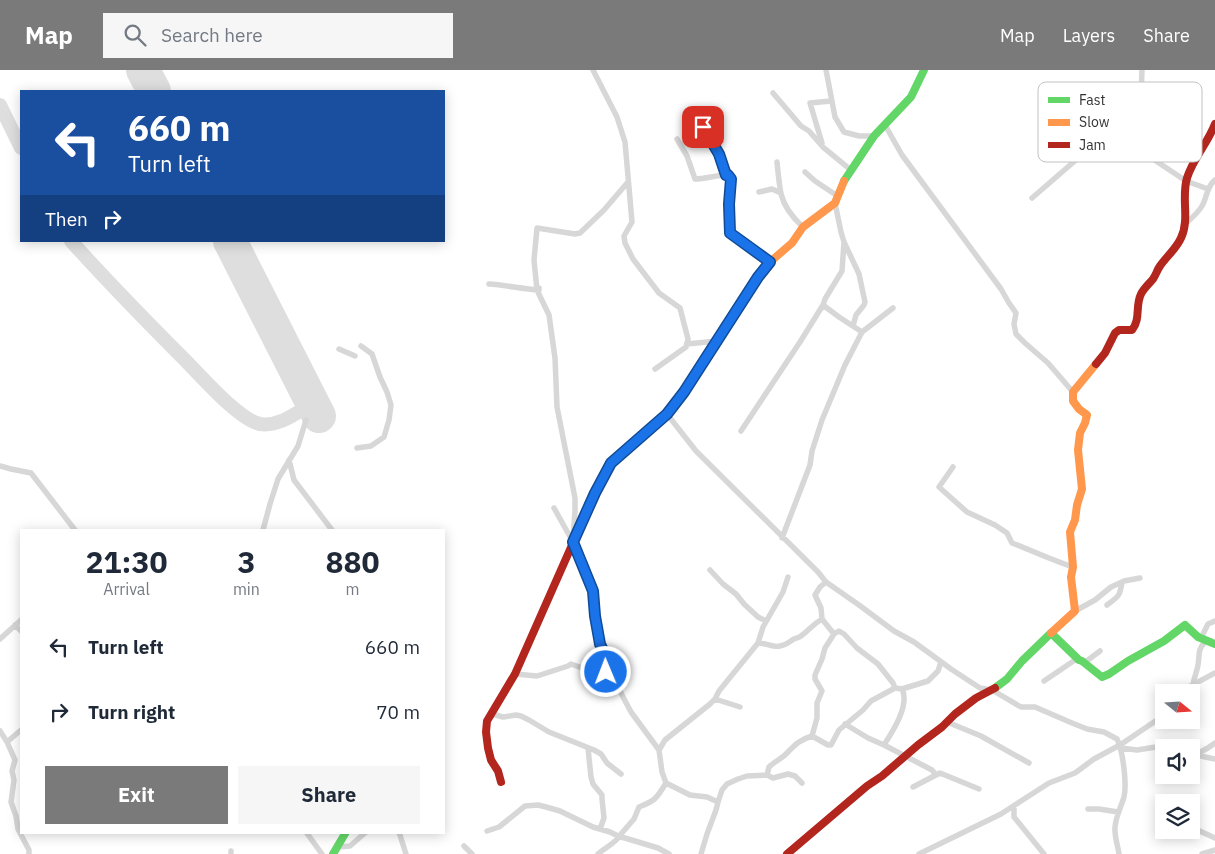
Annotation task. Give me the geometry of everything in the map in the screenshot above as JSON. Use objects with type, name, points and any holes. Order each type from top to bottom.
[{"type":"street","points":[[593,70],[617,117],[625,142],[632,222],[624,236],[625,243],[633,259],[659,293],[680,308],[688,339],[686,347],[655,369]]},
{"type":"street","points":[[826,70],[835,117],[844,132],[859,136],[874,136]]},
{"type":"street","points":[[501,782],[488,748],[487,721],[515,674],[595,493],[611,463],[667,414],[684,392],[758,277],[770,262],[792,243],[803,227],[835,203],[851,170],[874,136],[911,97],[924,70]]},
{"type":"street","points":[[773,93],[801,126],[809,131],[822,146],[851,170]]},
{"type":"street","points":[[822,146],[810,103],[832,101]]},
{"type":"street","points":[[693,113],[719,154],[726,175],[731,179],[729,204],[730,233],[770,262]]},
{"type":"street","points":[[1202,147],[1210,137],[1215,124]]},
{"type":"street","points":[[885,125],[902,155],[1002,289],[1016,313],[1014,324],[1016,334],[1048,363],[1074,392]]},
{"type":"street","points":[[677,139],[687,156],[696,179],[726,175]]},
{"type":"street","points":[[776,162],[784,202],[790,213],[803,227]]},
{"type":"street","points":[[1032,198],[1074,162]]},
{"type":"street","points":[[1158,162],[1186,181],[1208,189]]},
{"type":"street","points":[[1075,611],[1072,600],[1071,576],[1073,567],[1070,532],[1075,520],[1076,505],[1082,489],[1078,450],[1080,433],[1087,420],[1087,415],[1073,401],[1074,392],[1105,353],[1115,333],[1120,330],[1132,330],[1136,327],[1141,294],[1182,235],[1185,224],[1185,185],[1189,169],[1193,162]]},
{"type":"street","points":[[805,172],[836,195],[835,203],[844,242],[859,274],[864,302],[864,305],[856,315],[853,326]]},
{"type":"street","points":[[1185,224],[1197,214],[1208,189],[1215,180]]},
{"type":"street","points":[[573,542],[575,498],[557,407],[553,337],[549,315],[537,290],[534,260],[537,228],[575,234],[580,232],[604,210],[628,182]]},
{"type":"street","points":[[759,192],[772,190],[781,194]]},
{"type":"street","points":[[536,232],[534,256],[539,290]]},
{"type":"street","points":[[740,431],[823,305],[824,299],[842,270],[844,242]]},
{"type":"street","points":[[536,276],[539,290]]},
{"type":"street","points":[[488,284],[539,290]]},
{"type":"street","points":[[823,305],[862,332]]},
{"type":"street","points":[[782,538],[810,465],[812,451],[822,420],[845,364],[862,332],[893,308]]},
{"type":"street","points":[[687,344],[717,341]]},
{"type":"street","points":[[357,448],[371,446],[384,436],[391,405],[388,392],[380,377],[372,354],[361,346]]},
{"type":"street","points":[[339,349],[355,356]]},
{"type":"street","points":[[667,414],[696,451],[826,582],[894,631],[914,642],[980,688],[992,690],[1021,707],[1035,707],[1072,724],[1104,732],[1117,739],[1120,746],[1126,786],[1115,828],[1119,854]]},
{"type":"street","points":[[263,529],[278,479],[298,446],[306,420]]},
{"type":"street","points":[[289,460],[294,480],[331,529]]},
{"type":"street","points":[[0,466],[32,473],[73,529]]},
{"type":"street","points":[[953,467],[939,487],[958,506],[1007,533],[1012,543],[1073,567]]},
{"type":"street","points":[[554,508],[573,542],[593,591],[600,644],[631,712],[659,750],[662,772],[666,783],[690,796],[707,797],[718,802]]},
{"type":"street","points":[[710,570],[758,617],[766,621]]},
{"type":"street","points":[[659,750],[665,740],[715,699],[719,691],[758,643],[762,627],[783,592],[788,577]]},
{"type":"street","points":[[787,854],[918,744],[942,727],[976,698],[992,690],[1007,679],[1022,661],[1075,611],[1095,600],[1111,587],[1122,582],[1140,578]]},
{"type":"street","points":[[826,582],[815,595],[821,608],[822,619],[834,634]]},
{"type":"street","points":[[1107,604],[1120,594],[1122,582]]},
{"type":"street","points":[[758,643],[768,643],[779,647],[789,644],[822,619]]},
{"type":"street","points":[[1205,642],[1202,636],[1208,624],[1215,620]]},
{"type":"street","points":[[0,640],[20,621]]},
{"type":"street","points":[[15,625],[20,630]]},
{"type":"street","points":[[1051,633],[1081,662],[1102,677],[1164,641],[1185,625],[1205,642],[1215,644]]},
{"type":"street","points":[[767,775],[769,766],[785,755],[792,746],[812,736],[817,718],[817,703],[822,691],[815,679],[815,675],[825,648],[834,634],[839,631],[844,634],[857,648],[878,664],[895,688]]},
{"type":"street","points":[[1192,684],[1198,664],[1198,656],[1205,642]]},
{"type":"street","points":[[1044,681],[1075,660],[1081,662],[1100,651]]},
{"type":"street","points":[[812,736],[820,742],[831,745],[839,730],[871,702],[895,688],[902,689],[928,681],[938,671],[941,662]]},
{"type":"street","points":[[515,674],[538,676],[571,664],[596,673],[613,672]]},
{"type":"street","points":[[1194,684],[1215,673]]},
{"type":"street","points":[[884,745],[896,727],[905,695],[902,689]]},
{"type":"street","points":[[715,699],[740,707]]},
{"type":"street","points":[[492,714],[503,717],[521,716],[549,732],[601,754],[607,763],[621,774]]},
{"type":"street","points":[[920,854],[1001,814],[1049,783],[1075,773],[1094,758],[1120,746],[1155,721]]},
{"type":"street","points":[[947,722],[981,736],[1029,763]]},
{"type":"street","points":[[845,724],[868,738],[932,770],[936,775]]},
{"type":"street","points":[[0,731],[18,758],[12,771],[14,780],[11,802],[20,833]]},
{"type":"street","points":[[7,742],[20,731]]},
{"type":"street","points":[[1200,752],[1215,743]]},
{"type":"street","points":[[1120,746],[1137,750],[1155,748]]},
{"type":"street","points":[[588,748],[593,784],[602,795],[604,818],[600,829]]},
{"type":"street","points":[[1200,756],[1215,759]]},
{"type":"street","points":[[913,788],[940,773],[979,789]]},
{"type":"street","points":[[701,854],[722,790],[727,784],[747,776],[767,775],[773,778],[788,774],[795,776],[802,783]]},
{"type":"street","points":[[598,854],[620,837],[634,819],[639,807],[654,800],[666,783]]},
{"type":"street","points":[[487,831],[499,827],[525,806],[538,806],[552,808],[620,837],[658,848],[669,854]]},
{"type":"street","points":[[1014,806],[1014,817],[1044,854]]},
{"type":"street","points":[[1088,809],[1118,812]]},
{"type":"street","points":[[1200,831],[1215,838]]},
{"type":"street","points":[[21,834],[29,850],[29,854]]},
{"type":"street","points":[[307,834],[322,854]]},
{"type":"street","points":[[333,854],[345,834]]},
{"type":"street","points":[[338,847],[350,846],[364,834]]},
{"type":"street","points":[[400,834],[406,854]]},
{"type":"street","points":[[464,846],[472,854]]},
{"type":"street","points":[[1202,854],[1215,850]]},
{"type":"taxiway","points":[[0,105],[20,146]]},
{"type":"taxiway","points":[[72,242],[210,386],[242,415],[260,424],[274,423],[288,418],[313,403]]},
{"type":"runway","points":[[143,70],[153,90]]},
{"type":"runway","points":[[231,242],[319,416]]},
{"type":"traffic: fast","points":[[844,181],[874,136],[911,97],[924,70]]},
{"type":"traffic: fast","points":[[995,688],[1007,679],[1022,661],[1051,633],[1079,660],[1102,677],[1164,641],[1185,625],[1198,637],[1215,644]]},
{"type":"traffic: fast","points":[[333,854],[345,834]]},
{"type":"traffic: slow","points":[[668,412],[684,392],[758,277],[770,262],[792,243],[803,227],[835,203],[844,181]]},
{"type":"traffic: slow","points":[[1051,633],[1075,611],[1071,577],[1073,567],[1070,532],[1075,520],[1082,489],[1078,450],[1080,433],[1087,415],[1073,401],[1073,392],[1096,364]]},
{"type":"traffic: jam","points":[[1202,149],[1215,124]]},
{"type":"traffic: jam","points":[[1096,364],[1105,353],[1115,333],[1119,330],[1132,330],[1135,326],[1141,294],[1181,238],[1185,223],[1185,186],[1194,162]]},
{"type":"traffic: jam","points":[[501,782],[488,748],[487,721],[515,674],[595,493],[611,463],[668,412]]},
{"type":"traffic: jam","points":[[787,854],[867,786],[942,727],[955,714],[976,698],[995,688]]},
{"type":"route","points":[[606,672],[613,672],[600,644],[593,591],[573,542],[611,463],[667,414],[684,392],[758,277],[770,262],[730,233],[729,204],[731,179],[726,175],[719,154],[703,127]]}]
